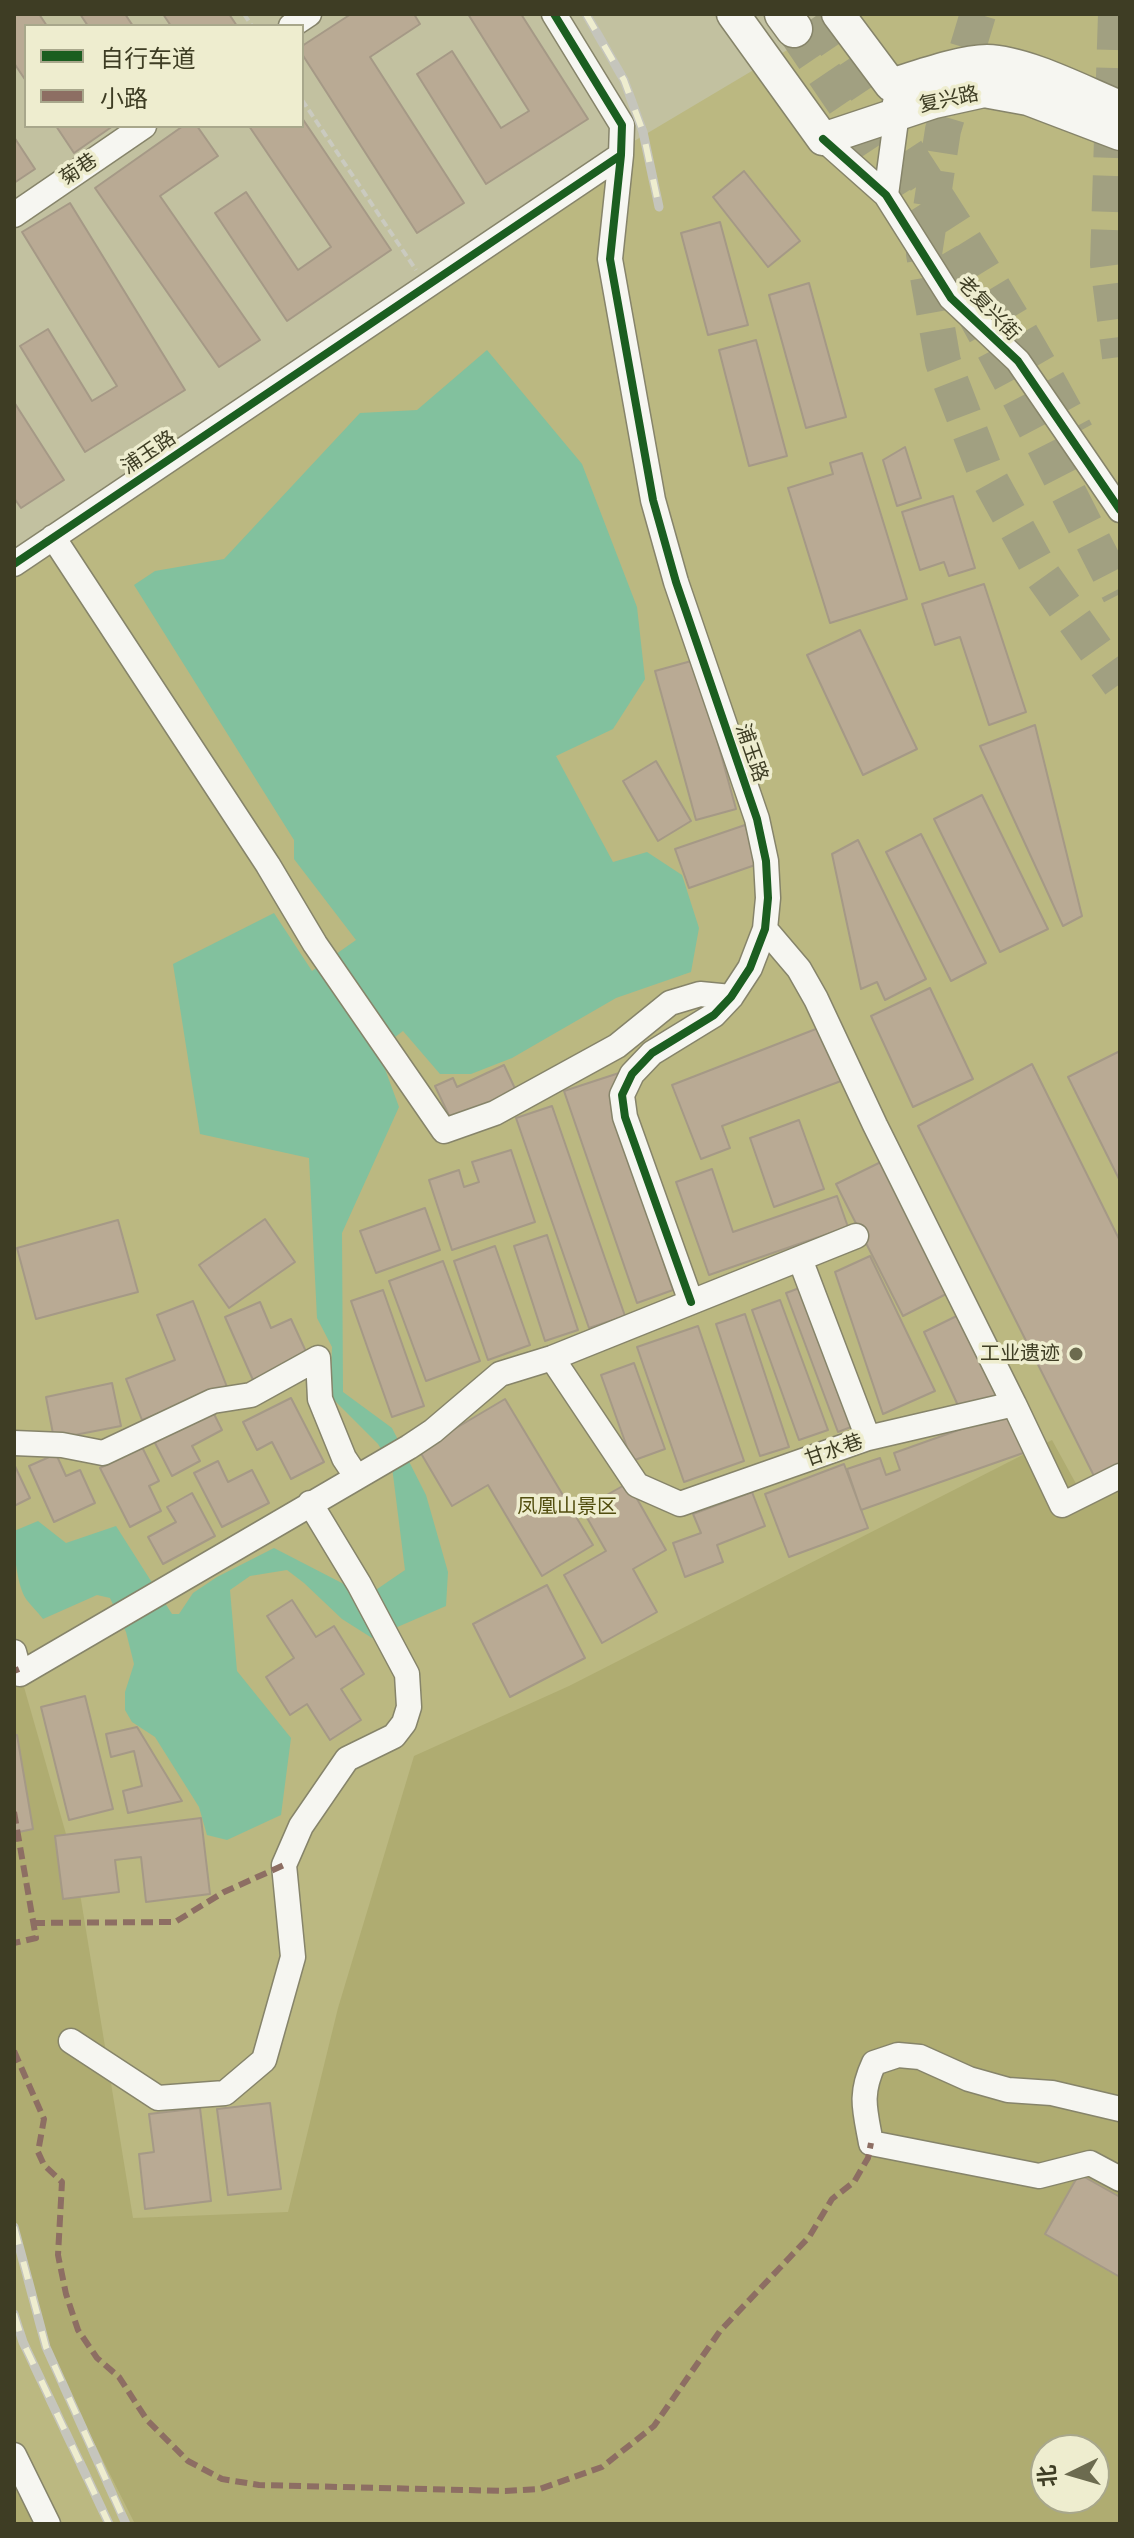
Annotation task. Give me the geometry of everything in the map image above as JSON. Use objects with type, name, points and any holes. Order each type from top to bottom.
[{"type":"main road","points":[[733,14],[823,139]]},
{"type":"main road","name":"复兴路","points":[[809,17],[894,99],[934,102],[984,91],[1028,99],[1120,134]]},
{"type":"main road","name":"复兴路","points":[[823,139],[940,70],[986,61],[1023,68],[1120,107]]},
{"type":"street","name":"浦玉路","points":[[554,14],[622,125],[610,259],[653,500],[676,582],[757,819],[766,861],[768,898],[765,929],[750,968],[731,997],[714,1015],[652,1053],[632,1074],[622,1095],[625,1117],[691,1302]]},
{"type":"street","points":[[886,195],[894,99]]},
{"type":"street","name":"菊巷","points":[[14,215],[141,128]]},
{"type":"street","name":"老复兴街","points":[[823,139],[886,195],[951,298],[1018,361],[1120,510]]},
{"type":"street","name":"浦玉路","points":[[18,553],[53,537],[621,155]]},
{"type":"street","points":[[53,537],[268,865],[315,944],[444,1131],[495,1113],[617,1046],[670,1003],[700,994],[731,997]]},
{"type":"street","points":[[765,929],[799,969],[816,999],[1062,1505],[1120,1476]]},
{"type":"street","points":[[14,1652],[20,1674],[409,1447],[433,1431],[500,1374],[552,1358],[856,1236]]},
{"type":"street","points":[[800,1259],[868,1438]]},
{"type":"street","points":[[14,1443],[62,1445],[103,1453],[213,1401],[251,1395],[318,1358],[320,1399],[344,1458],[366,1471]]},
{"type":"street","name":"甘水巷","points":[[552,1358],[637,1485],[680,1504],[868,1438],[1014,1404]]},
{"type":"street","points":[[71,2041],[158,2098],[225,2093],[264,2060],[293,1957],[284,1865],[301,1826],[347,1759],[394,1736],[404,1723],[409,1707],[407,1674],[359,1584],[310,1503]]},
{"type":"street","points":[[1120,2109],[1052,2093],[1008,2090],[969,2079],[920,2057],[898,2055],[874,2063],[865,2082],[863,2101],[871,2143],[1039,2176],[1090,2163],[1120,2179]]},
{"type":"street","points":[[14,2455],[48,2524]]},
{"type":"path","points":[[304,103],[427,286]]},
{"type":"green space","name":"凤凰山景区","points":[[838,14],[1120,14],[1120,2524],[14,2524],[14,564],[604,159],[814,34]]},
{"type":"shaded area","points":[[487,350],[582,464],[637,607],[645,679],[613,729],[556,756],[613,862],[647,852],[682,875],[699,928],[691,972],[616,998],[512,1058],[471,1074],[440,1074],[403,1031],[378,1050],[399,1107],[342,1233],[343,1392],[392,1428],[426,1495],[448,1572],[446,1606],[372,1638],[342,1619],[287,1570],[250,1576],[230,1590],[237,1671],[291,1738],[281,1815],[227,1840],[207,1835],[199,1807],[155,1737],[132,1722],[125,1710],[125,1692],[134,1664],[126,1632],[110,1598],[97,1595],[43,1619],[26,1599],[20,1584],[14,1531],[38,1521],[66,1543],[116,1526],[172,1614],[179,1614],[193,1593],[217,1577],[274,1548],[367,1596],[405,1570],[392,1467],[378,1444],[330,1396],[332,1347],[317,1318],[309,1158],[200,1134],[173,964],[274,913],[312,971],[356,940],[294,859],[294,840],[134,585],[155,571],[224,559],[360,413],[417,410]]},
{"type":"shaded area","points":[[1052,1440],[1085,1500],[1120,1485],[1120,2524],[135,2524],[46,2347],[14,2227],[14,1652],[76,1869],[133,2218],[288,2212],[338,2008],[414,1756],[569,1686]]},
{"type":"shaded area","points":[[14,2455],[48,2524],[14,2524]]},
{"type":"building","points":[[14,14],[39,14],[46,24],[24,24],[24,78],[14,63]]},
{"type":"building","points":[[80,14],[125,14],[132,24],[87,24]]},
{"type":"building","points":[[163,14],[229,14],[236,24],[170,24]]},
{"type":"building","points":[[351,14],[414,14],[420,24],[370,57],[464,203],[417,233],[304,57],[304,45]]},
{"type":"building","points":[[468,14],[521,14],[588,119],[486,184],[417,74],[452,51],[501,128],[529,111]]},
{"type":"building","points":[[304,121],[391,250],[287,321],[215,213],[246,192],[298,270],[331,247],[250,128],[304,128]]},
{"type":"building","points":[[57,128],[110,128],[74,153]]},
{"type":"building","points":[[180,128],[198,128],[218,156],[160,196],[260,340],[219,367],[95,188]]},
{"type":"building","points":[[14,137],[35,169],[14,183]]},
{"type":"building","points":[[744,171],[800,241],[768,267],[713,197]]},
{"type":"building","points":[[70,203],[185,390],[85,452],[20,346],[48,329],[92,401],[117,386],[22,232]]},
{"type":"building","points":[[720,222],[748,325],[708,335],[681,233]]},
{"type":"building","points":[[809,283],[846,417],[806,428],[769,295]]},
{"type":"building","points":[[756,340],[787,456],[749,466],[719,350]]},
{"type":"building","points":[[14,402],[64,480],[21,508],[14,498]]},
{"type":"building","points":[[905,447],[921,498],[897,506],[883,460]]},
{"type":"building","points":[[862,453],[907,599],[830,623],[788,488],[833,474],[830,463]]},
{"type":"building","points":[[953,496],[975,568],[949,576],[944,562],[920,570],[902,512]]},
{"type":"building","points":[[984,584],[1026,712],[989,725],[960,637],[935,645],[922,604]]},
{"type":"building","points":[[860,630],[917,749],[863,775],[807,655]]},
{"type":"building","points":[[695,660],[736,809],[696,820],[655,671]]},
{"type":"building","points":[[1035,725],[1082,916],[1063,926],[980,746]]},
{"type":"building","points":[[656,761],[691,821],[658,841],[623,781]]},
{"type":"building","points":[[982,795],[1048,929],[1000,952],[934,819]]},
{"type":"building","points":[[745,825],[758,864],[689,888],[675,849]]},
{"type":"building","points":[[921,834],[986,963],[951,981],[886,852]]},
{"type":"building","points":[[858,840],[926,979],[885,1000],[877,982],[861,989],[832,854]]},
{"type":"building","points":[[930,988],[973,1079],[913,1107],[871,1016]]},
{"type":"building","points":[[821,1027],[841,1081],[722,1126],[730,1148],[701,1159],[672,1085]]},
{"type":"building","points":[[1120,1051],[1120,1181],[1068,1077]]},
{"type":"building","name":"工业遗迹","points":[[1032,1064],[1120,1241],[1120,1467],[1096,1480],[918,1126]]},
{"type":"building","points":[[504,1065],[518,1095],[454,1126],[435,1086],[453,1078],[457,1087]]},
{"type":"building","points":[[619,1073],[628,1101],[611,1107],[673,1290],[637,1303],[564,1091]]},
{"type":"building","points":[[552,1106],[625,1316],[589,1328],[516,1118]]},
{"type":"building","points":[[799,1120],[824,1189],[774,1207],[750,1138]]},
{"type":"building","points":[[511,1150],[535,1222],[452,1250],[429,1180],[459,1170],[464,1187],[479,1182],[472,1162]]},
{"type":"building","points":[[889,1158],[956,1289],[903,1316],[836,1184]]},
{"type":"building","points":[[712,1169],[733,1232],[837,1196],[848,1227],[709,1275],[676,1182]]},
{"type":"building","points":[[425,1208],[440,1250],[376,1273],[360,1231]]},
{"type":"building","points":[[265,1219],[295,1262],[229,1308],[199,1265]]},
{"type":"building","points":[[118,1220],[138,1292],[36,1319],[17,1248]]},
{"type":"building","points":[[547,1235],[578,1330],[545,1341],[514,1246]]},
{"type":"building","points":[[495,1246],[530,1345],[488,1360],[454,1261]]},
{"type":"building","points":[[870,1256],[935,1391],[883,1414],[835,1272]]},
{"type":"building","points":[[443,1261],[480,1361],[426,1381],[389,1281]]},
{"type":"building","points":[[821,1280],[872,1419],[838,1432],[786,1293]]},
{"type":"building","points":[[383,1290],[424,1406],[392,1417],[351,1301]]},
{"type":"building","points":[[780,1300],[828,1430],[799,1440],[752,1310]]},
{"type":"building","points":[[193,1301],[227,1387],[142,1420],[126,1379],[175,1360],[157,1315]]},
{"type":"building","points":[[260,1302],[271,1328],[291,1319],[308,1356],[253,1380],[225,1317]]},
{"type":"building","points":[[975,1307],[1013,1387],[961,1412],[924,1332]]},
{"type":"building","points":[[745,1314],[789,1447],[760,1456],[716,1324]]},
{"type":"building","points":[[698,1326],[744,1461],[684,1482],[637,1347]]},
{"type":"building","points":[[634,1363],[665,1449],[632,1461],[601,1375]]},
{"type":"building","points":[[112,1383],[121,1426],[54,1439],[46,1397]]},
{"type":"building","points":[[291,1398],[324,1462],[291,1479],[272,1442],[257,1450],[243,1422]]},
{"type":"building","points":[[505,1399],[593,1545],[542,1576],[488,1485],[452,1506],[419,1450]]},
{"type":"building","points":[[212,1410],[222,1430],[192,1446],[200,1461],[172,1476],[154,1441]]},
{"type":"building","points":[[1012,1411],[1026,1452],[861,1510],[847,1469],[880,1458],[886,1475],[900,1470],[894,1453]]},
{"type":"building","points":[[142,1447],[159,1481],[149,1486],[161,1511],[130,1527],[100,1468]]},
{"type":"building","points":[[56,1454],[66,1476],[80,1470],[95,1503],[54,1522],[29,1466]]},
{"type":"building","points":[[218,1461],[228,1482],[252,1470],[269,1503],[222,1527],[194,1473]]},
{"type":"building","points":[[14,1464],[30,1498],[14,1506]]},
{"type":"building","points":[[844,1464],[868,1528],[789,1557],[765,1494]]},
{"type":"building","points":[[628,1483],[666,1550],[633,1569],[657,1612],[602,1643],[564,1575],[606,1551],[582,1509]]},
{"type":"building","points":[[752,1492],[765,1526],[717,1545],[723,1562],[685,1577],[673,1543],[701,1533],[693,1514]]},
{"type":"building","points":[[192,1493],[215,1536],[163,1564],[148,1537],[176,1522],[167,1507]]},
{"type":"building","points":[[547,1585],[585,1658],[510,1697],[473,1624]]},
{"type":"building","points":[[292,1600],[316,1637],[334,1626],[364,1674],[341,1689],[361,1720],[330,1740],[307,1704],[290,1715],[266,1677],[294,1658],[267,1616]]},
{"type":"building","points":[[85,1696],[113,1809],[69,1820],[41,1707]]},
{"type":"building","points":[[137,1727],[182,1801],[128,1813],[123,1791],[142,1786],[134,1751],[111,1757],[106,1734]]},
{"type":"building","points":[[14,1735],[17,1735],[33,1829],[14,1833]]},
{"type":"building","points":[[201,1818],[210,1894],[146,1902],[141,1857],[115,1860],[119,1892],[63,1899],[55,1836]]},
{"type":"building","points":[[270,2103],[281,2189],[228,2195],[217,2109]]},
{"type":"building","points":[[200,2108],[211,2201],[145,2209],[139,2154],[154,2152],[149,2114]]},
{"type":"building","points":[[1079,2174],[1120,2197],[1120,2277],[1045,2234]]},
{"type":"tunnel","points":[[978,14],[943,130],[924,254],[943,362],[985,471],[1043,576],[1120,684]]},
{"type":"tunnel","points":[[1116,14],[1108,264],[1120,357]]},
{"type":"tunnel","points":[[816,16],[984,273],[1076,433]]},
{"type":"tunnel","points":[[794,29],[898,184],[956,280],[1120,594]]},
{"type":"railway","points":[[586,14],[624,80],[643,132],[659,207]]},
{"type":"railway","points":[[14,2227],[46,2347],[126,2524]]},
{"type":"railway","points":[[14,2314],[23,2342],[109,2524]]},
{"type":"marked path","points":[[14,1671],[19,1669]]},
{"type":"marked path","points":[[14,1812],[36,1938],[14,1943]]},
{"type":"marked path","points":[[33,1923],[175,1922],[224,1892],[284,1865]]},
{"type":"marked path","points":[[14,2051],[44,2119],[38,2152],[44,2165],[62,2182],[58,2255],[78,2330],[97,2358],[119,2377],[147,2420],[188,2461],[222,2479],[259,2485],[505,2491],[540,2489],[602,2467],[654,2426],[720,2331],[809,2237],[832,2199],[854,2182],[868,2158],[871,2143]]},
{"type":"cycle path","points":[[14,564],[621,155],[622,125],[554,14]]},
{"type":"cycle path","points":[[823,139],[886,195],[951,298],[1018,361],[1120,510]]},
{"type":"cycle path","points":[[621,155],[610,259],[653,500],[676,582],[757,819],[766,861],[768,898],[765,929],[750,968],[731,997],[714,1015],[652,1053],[632,1074],[622,1095],[625,1117],[691,1302]]},
{"type":"place","name":"工业遗迹","points":[[1076,1354]]}]
